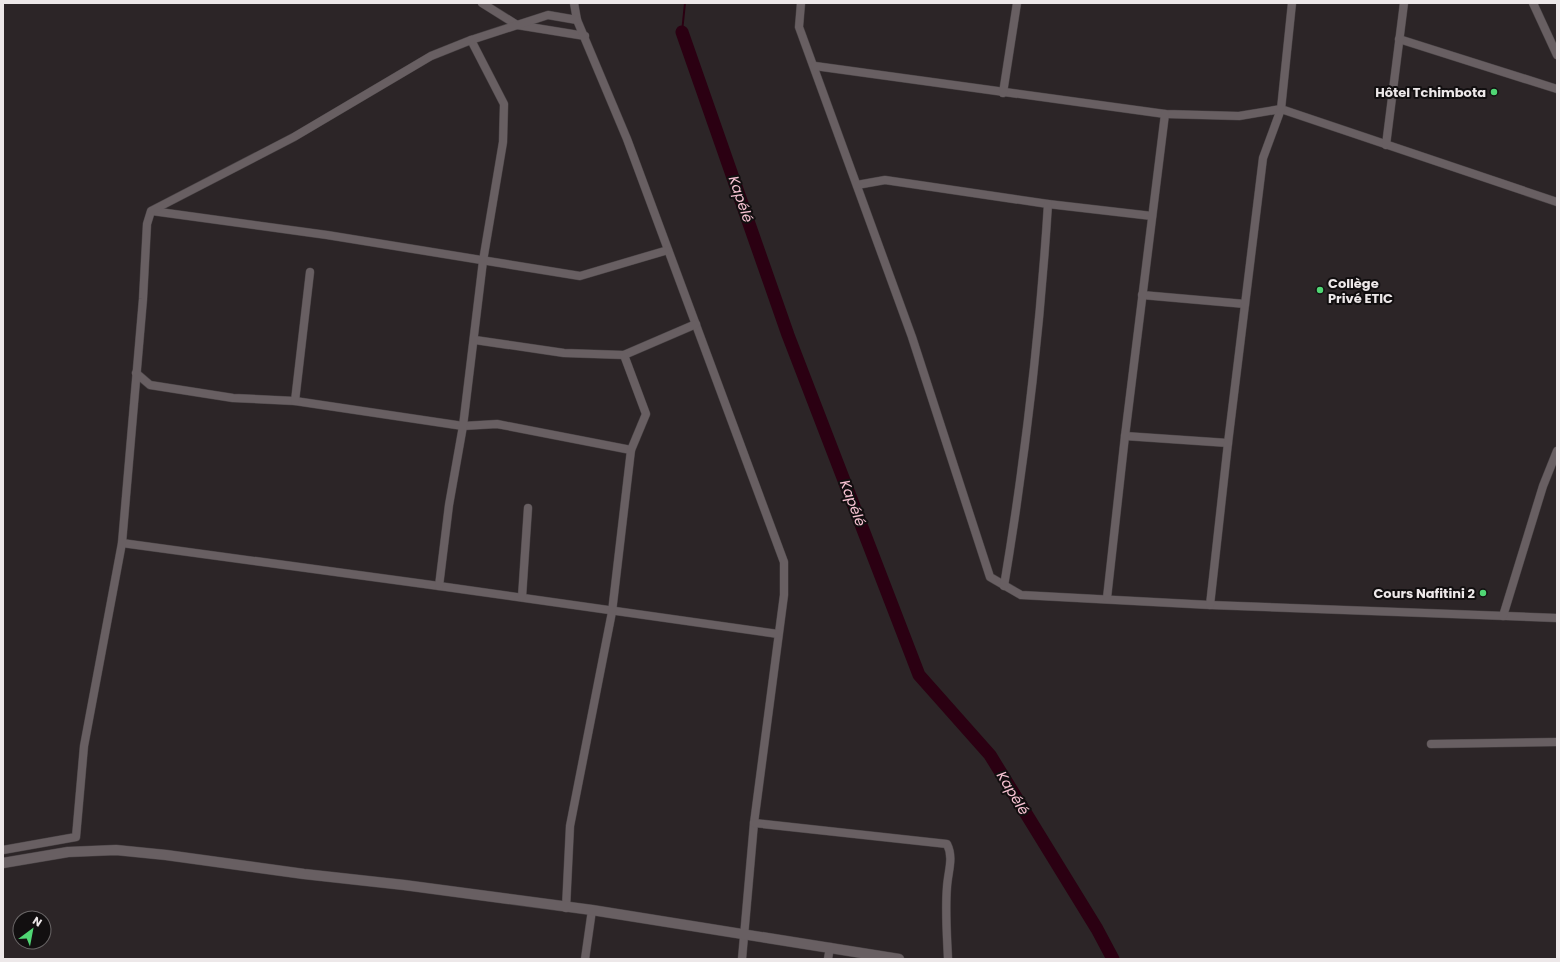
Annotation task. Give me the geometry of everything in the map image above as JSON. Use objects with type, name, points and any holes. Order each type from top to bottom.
[{"type":"street","points":[[482,3],[517,25],[585,36]]},
{"type":"street","points":[[574,3],[577,20],[627,139],[784,562],[784,595],[754,823],[742,959]]},
{"type":"street","points":[[801,3],[800,27],[912,337],[990,577],[1021,595],[1107,598],[1210,605],[1557,618]]},
{"type":"street","points":[[1003,93],[1017,3]]},
{"type":"street","points":[[1210,605],[1263,158],[1281,109],[1292,3]]},
{"type":"street","points":[[1386,145],[1404,3]]},
{"type":"street","points":[[1533,3],[1557,55]]},
{"type":"street","points":[[3,850],[76,837],[84,746],[122,543],[136,373],[146,224],[151,211],[294,137],[431,56],[471,40],[548,15],[577,20]]},
{"type":"street","points":[[1399,39],[1557,89]]},
{"type":"street","points":[[440,586],[449,505],[463,426],[483,261],[503,142],[504,104],[471,40]]},
{"type":"street","points":[[815,66],[1003,93],[1165,114],[1239,116],[1281,109],[1557,202]]},
{"type":"street","points":[[1107,598],[1125,436],[1165,114]]},
{"type":"street","points":[[857,185],[886,180],[1048,204],[1152,216]]},
{"type":"street","points":[[1004,586],[1015,520],[1041,299],[1048,204]]},
{"type":"street","points":[[151,211],[327,235],[580,276],[668,250]]},
{"type":"street","points":[[295,401],[310,272]]},
{"type":"street","points":[[1142,295],[1245,304]]},
{"type":"street","points":[[474,340],[564,353],[624,355],[696,324]]},
{"type":"street","points":[[566,908],[570,826],[612,612],[631,450],[646,414],[624,355]]},
{"type":"street","points":[[136,373],[150,385],[233,398],[295,401],[463,426],[497,424],[631,450]]},
{"type":"street","points":[[1125,436],[1228,443]]},
{"type":"street","points":[[1503,616],[1543,486],[1557,451]]},
{"type":"street","points":[[522,598],[528,508]]},
{"type":"street","points":[[122,543],[778,634]]},
{"type":"street","points":[[1431,744],[1557,742]]},
{"type":"street","points":[[754,823],[947,844],[950,851],[951,862],[947,886],[948,959]]},
{"type":"street","points":[[3,863],[68,852],[116,850],[404,885],[566,908],[592,910],[899,959]]},
{"type":"street","points":[[585,959],[592,910]]},
{"type":"street","points":[[828,959],[830,947]]},
{"type":"waterway","name":"Kapélé","points":[[682,32],[685,3]]},
{"type":"waterway","name":"Kapélé","points":[[682,32],[788,335],[919,675],[990,755],[1097,929],[1113,959]]},
{"type":"place","name":"Hôtel Tchimbota","points":[[1494,92]]},
{"type":"place","name":"Collège Privé ETIC","points":[[1320,290]]},
{"type":"place","name":"Cours Nafitini 2","points":[[1483,593]]}]
